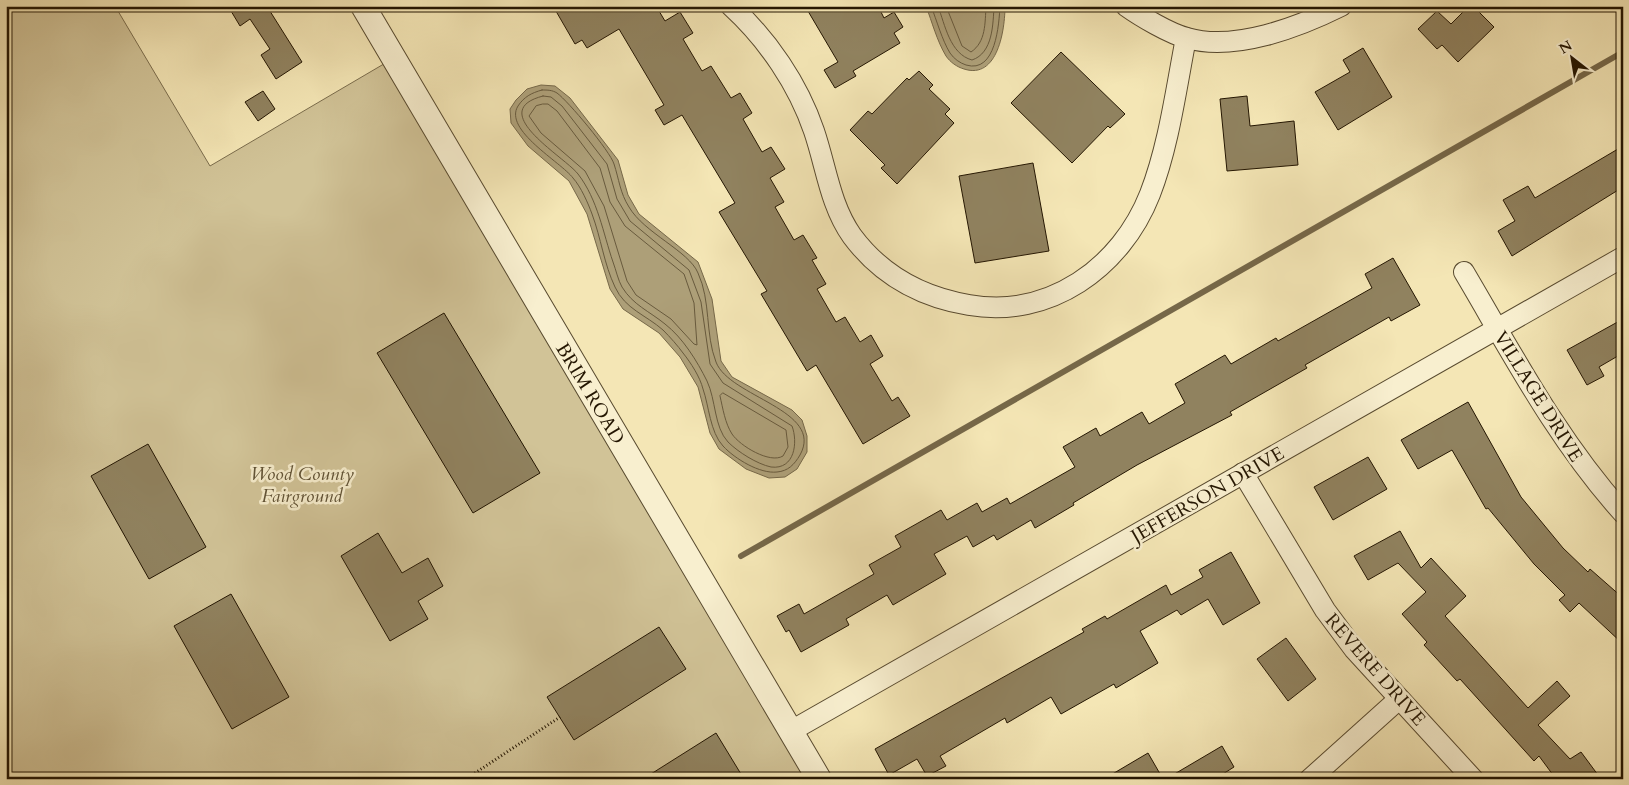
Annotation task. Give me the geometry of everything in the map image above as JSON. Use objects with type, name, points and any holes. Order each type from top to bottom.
[{"type":"street","name":"BRIM ROAD","points":[[363,6],[819,779]]},
{"type":"street","points":[[731,6],[765,43],[784,70],[801,100],[814,131],[830,189],[842,219],[860,246],[896,279],[925,294],[949,302],[982,307],[1016,307],[1064,293],[1091,275],[1115,252],[1135,225],[1155,178],[1186,38]]},
{"type":"street","points":[[1126,6],[1151,22],[1186,38],[1221,42],[1276,33],[1341,6]]},
{"type":"street","name":"JEFFERSON DRIVE","points":[[791,731],[1623,257]]},
{"type":"street","name":"VILLAGE DRIVE","points":[[1464,272],[1564,441],[1593,480],[1623,513]]},
{"type":"street","name":"REVERE DRIVE","points":[[1243,474],[1325,610],[1354,649],[1473,779]]},
{"type":"street","points":[[1310,779],[1399,699]]},
{"type":"path","points":[[466,779],[560,717]]},
{"type":"green space","name":"Wood County Fairground","points":[[6,6],[115,6],[210,166],[394,58],[819,779],[6,779]]},
{"type":"water","points":[[926,6],[1005,6],[1001,39],[992,60],[985,67],[976,70],[956,66],[946,56],[940,44]]},
{"type":"water","points":[[541,85],[555,86],[570,98],[618,160],[628,195],[639,214],[698,262],[712,299],[721,361],[732,377],[792,410],[802,420],[807,436],[807,452],[797,469],[785,477],[769,478],[746,469],[719,449],[710,433],[698,387],[680,357],[659,333],[623,309],[610,289],[587,214],[569,181],[528,146],[511,123],[510,109],[516,100],[527,89]]},
{"type":"building","points":[[228,6],[271,6],[268,8],[302,62],[276,79],[261,55],[270,49],[250,19],[240,26]]},
{"type":"building","points":[[553,6],[656,6],[665,21],[680,12],[693,33],[683,39],[702,71],[711,66],[731,98],[740,93],[752,113],[743,119],[762,152],[771,147],[785,169],[770,178],[784,202],[775,207],[794,240],[803,235],[817,258],[812,260],[826,284],[817,289],[836,322],[845,317],[860,342],[871,335],[883,356],[870,364],[892,401],[898,397],[910,416],[863,444],[816,365],[807,371],[761,294],[767,291],[719,212],[735,203],[682,115],[664,125],[655,110],[664,105],[619,29],[587,48],[582,40],[575,44]]},
{"type":"building","points":[[805,6],[878,6],[884,18],[894,12],[903,27],[894,33],[900,43],[853,71],[856,76],[835,88],[824,70],[838,62]]},
{"type":"building","points":[[1469,6],[1473,6],[1494,27],[1458,62],[1442,45],[1437,49],[1418,29],[1437,11],[1451,24]]},
{"type":"building","points":[[1363,48],[1392,97],[1338,130],[1315,92],[1350,72],[1343,60]]},
{"type":"building","points":[[1061,52],[1125,114],[1110,128],[1108,126],[1072,163],[1011,103]]},
{"type":"building","points":[[919,71],[933,85],[929,89],[950,109],[945,114],[954,123],[897,184],[881,168],[885,165],[850,130],[868,111],[872,114],[907,78],[909,80]]},
{"type":"building","points":[[263,91],[275,109],[258,121],[245,102]]},
{"type":"building","points":[[1247,96],[1250,126],[1294,121],[1298,165],[1227,171],[1220,99]]},
{"type":"building","points":[[1623,146],[1623,187],[1512,256],[1498,231],[1515,221],[1503,200],[1528,186],[1535,198]]},
{"type":"building","points":[[1033,163],[1049,251],[975,263],[959,176]]},
{"type":"building","points":[[1393,258],[1420,305],[1391,321],[1389,317],[1305,365],[1307,368],[1230,412],[1232,415],[1137,465],[1035,528],[1031,520],[997,540],[994,535],[973,547],[967,536],[934,554],[946,574],[893,605],[887,595],[846,619],[849,625],[801,652],[789,630],[786,632],[777,616],[799,604],[804,614],[874,574],[869,565],[901,547],[895,536],[941,510],[947,520],[977,503],[982,512],[1007,498],[1010,504],[1075,467],[1063,447],[1096,428],[1100,436],[1142,412],[1149,424],[1185,403],[1175,384],[1225,355],[1231,364],[1276,338],[1278,341],[1372,288],[1365,274]]},
{"type":"building","points":[[444,313],[540,473],[473,513],[377,353]]},
{"type":"building","points":[[1623,319],[1623,353],[1599,367],[1604,376],[1587,385],[1567,350]]},
{"type":"building","points":[[1468,402],[1521,497],[1563,548],[1588,572],[1590,569],[1623,598],[1623,644],[1579,603],[1570,612],[1559,600],[1565,595],[1534,564],[1488,508],[1486,509],[1452,450],[1418,469],[1401,440]]},
{"type":"building","points":[[148,444],[206,547],[149,579],[91,476]]},
{"type":"building","points":[[1368,457],[1387,489],[1333,520],[1314,487]]},
{"type":"building","points":[[1400,531],[1421,568],[1431,558],[1466,596],[1445,616],[1528,708],[1557,681],[1570,696],[1538,725],[1570,759],[1581,752],[1601,779],[1556,779],[1539,756],[1534,761],[1460,679],[1457,681],[1424,645],[1427,642],[1402,614],[1426,592],[1398,563],[1368,580],[1354,556]]},
{"type":"building","points":[[378,533],[402,573],[428,558],[443,586],[418,601],[428,619],[390,641],[341,556]]},
{"type":"building","points":[[1231,552],[1260,603],[1223,625],[1208,599],[1181,615],[1177,610],[1140,631],[1158,663],[1116,688],[1114,684],[1061,714],[1051,697],[1007,723],[1005,718],[940,756],[946,766],[927,776],[917,759],[889,775],[875,749],[1084,632],[1082,629],[1105,616],[1107,619],[1166,585],[1171,595],[1203,577],[1199,570]]},
{"type":"building","points":[[231,594],[289,697],[232,729],[174,626]]},
{"type":"building","points":[[659,627],[686,669],[574,740],[547,697]]},
{"type":"building","points":[[1286,638],[1316,679],[1288,701],[1257,659]]},
{"type":"building","points":[[716,733],[744,779],[643,779]]},
{"type":"building","points":[[1222,746],[1234,767],[1215,779],[1166,779]]},
{"type":"building","points":[[1148,753],[1163,779],[1104,779]]},
{"type":"waterway","points":[[741,556],[1623,52]]}]
